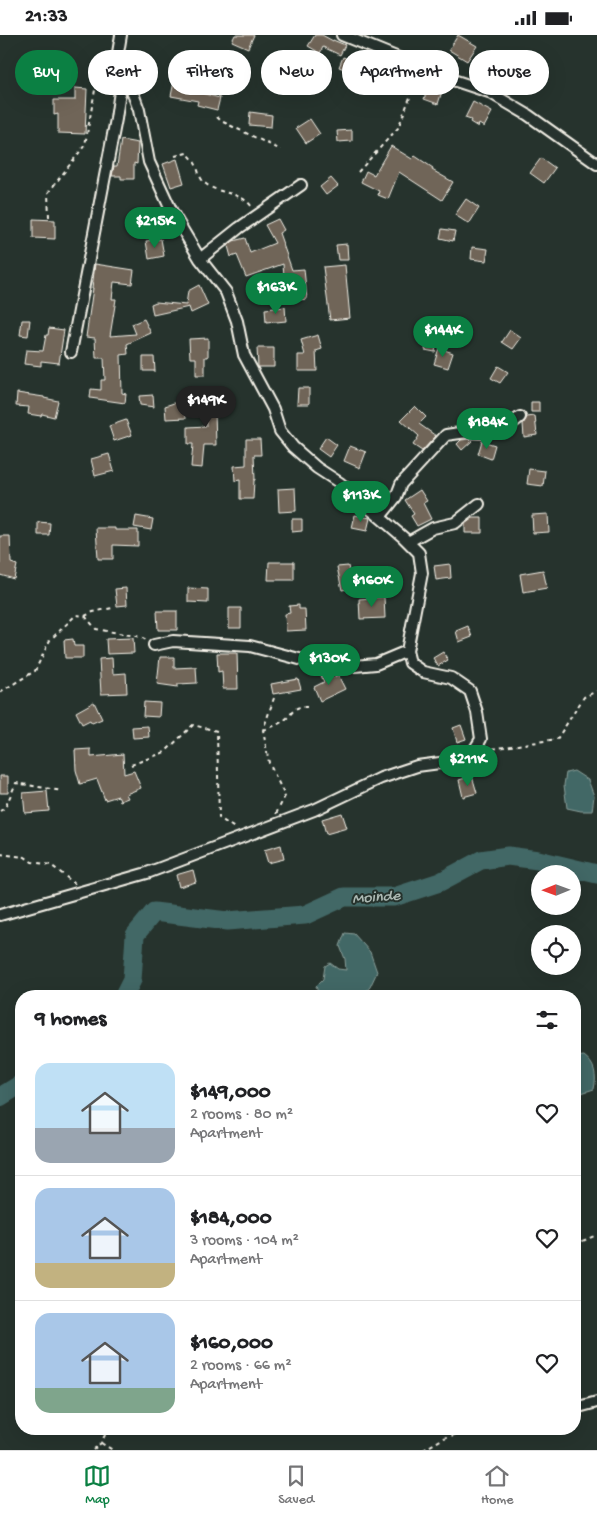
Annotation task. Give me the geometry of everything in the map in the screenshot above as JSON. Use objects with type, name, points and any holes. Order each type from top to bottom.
[{"type":"street","points":[[118,50],[121,35]]},
{"type":"street","points":[[342,35],[378,50]]},
{"type":"street","points":[[459,81],[489,92],[528,115],[597,164]]},
{"type":"street","points":[[71,353],[119,95]]},
{"type":"street","points":[[0,915],[147,873],[314,810],[381,778],[417,767],[455,761],[473,752],[481,739],[477,712],[470,691],[451,678],[423,672],[410,663],[407,651],[422,573],[419,553],[340,483],[293,447],[280,431],[273,409],[244,355],[237,321],[226,292],[200,259],[172,212],[149,162],[139,110],[134,95]]},
{"type":"street","points":[[200,259],[239,228],[301,185]]},
{"type":"street","points":[[380,517],[396,497],[401,483],[446,435],[485,433],[506,423],[516,421],[520,417]]},
{"type":"street","points":[[408,542],[434,528],[454,523],[480,503]]},
{"type":"street","points":[[154,645],[173,641],[250,646],[303,660],[344,667],[376,664],[407,651]]},
{"type":"street","points":[[581,1406],[597,1402]]},
{"type":"path","points":[[49,217],[48,193],[85,145],[93,95]]},
{"type":"path","points":[[358,172],[398,128],[411,95]]},
{"type":"path","points":[[217,117],[221,121],[281,150]]},
{"type":"path","points":[[175,156],[188,153],[195,163],[202,181],[213,188],[237,195],[249,203],[258,215]]},
{"type":"path","points":[[0,692],[35,671],[50,640],[76,615],[85,616],[93,612],[112,608]]},
{"type":"path","points":[[85,616],[96,629],[141,637],[154,645]]},
{"type":"path","points":[[473,752],[557,739],[584,697],[597,691]]},
{"type":"path","points":[[274,698],[263,730],[268,763],[285,796],[275,815],[275,825]]},
{"type":"path","points":[[263,730],[283,721],[299,706],[307,707]]},
{"type":"path","points":[[131,765],[165,752],[194,725],[217,731],[219,818],[239,831]]},
{"type":"path","points":[[0,811],[5,808],[16,783],[62,791]]},
{"type":"path","points":[[0,854],[25,857],[32,861],[51,865],[81,891]]},
{"type":"path","points":[[581,1241],[597,1235]]},
{"type":"path","points":[[93,1450],[101,1443],[105,1435]]},
{"type":"path","points":[[423,1450],[444,1438],[454,1435]]},
{"type":"path","points":[[101,1443],[114,1450]]},
{"type":"water","points":[[574,771],[588,780],[594,796],[592,811],[567,808],[564,785],[566,773]]},
{"type":"water","points":[[345,933],[354,934],[370,952],[377,972],[367,990],[317,990],[316,986],[323,979],[325,966],[330,963],[338,969],[346,970],[345,959],[340,946]]},
{"type":"water","points":[[581,1056],[588,1059],[593,1066],[595,1079],[594,1089],[581,1093]]},
{"type":"building","points":[[235,35],[254,35],[248,48],[232,41]]},
{"type":"building","points":[[315,35],[322,35],[345,45],[340,55],[323,47],[322,50],[315,50],[308,46]]},
{"type":"building","points":[[458,35],[477,46],[474,50],[469,50],[467,61],[459,56],[459,50],[449,50]]},
{"type":"building","points":[[78,88],[87,89],[85,134],[58,133],[58,114],[54,115],[54,100],[75,100],[75,95],[78,95]]},
{"type":"building","points":[[209,95],[220,98],[217,110],[197,105],[198,101],[171,96]]},
{"type":"building","points":[[426,95],[441,95],[438,104],[424,99]]},
{"type":"building","points":[[473,102],[492,112],[484,127],[479,124],[478,127],[470,122],[471,120],[465,118]]},
{"type":"building","points":[[250,112],[272,115],[271,127],[249,125]]},
{"type":"building","points":[[310,119],[320,134],[306,143],[296,128]]},
{"type":"building","points":[[352,130],[352,141],[338,142],[337,131]]},
{"type":"building","points":[[121,140],[138,143],[137,164],[134,163],[134,179],[121,179],[121,176],[112,176],[114,166],[117,166]]},
{"type":"building","points":[[391,146],[412,159],[415,156],[433,168],[432,170],[453,182],[442,200],[399,172],[388,199],[378,195],[379,191],[361,182],[366,171],[374,175]]},
{"type":"building","points":[[541,158],[555,168],[544,183],[530,173]]},
{"type":"building","points":[[177,159],[184,183],[171,187],[163,164]]},
{"type":"building","points":[[331,178],[338,186],[326,195],[320,187]]},
{"type":"building","points":[[466,199],[479,208],[469,224],[455,215]]},
{"type":"building","points":[[33,219],[55,220],[55,239],[33,238]]},
{"type":"building","points":[[278,219],[284,230],[279,233],[292,270],[304,269],[307,299],[286,301],[283,264],[246,277],[237,255],[231,257],[228,246],[233,241],[245,238],[250,253],[275,243],[265,225]]},
{"type":"building","points":[[442,229],[455,231],[453,241],[440,238]]},
{"type":"building","points":[[161,239],[164,256],[149,259],[146,241]]},
{"type":"building","points":[[347,244],[348,260],[338,260],[336,245]]},
{"type":"building","points":[[472,247],[488,249],[486,261],[471,259]]},
{"type":"building","points":[[95,264],[134,270],[132,284],[114,282],[112,299],[116,299],[110,336],[136,334],[132,324],[144,319],[151,333],[127,344],[128,354],[121,355],[122,393],[126,394],[125,403],[90,398],[91,389],[101,390],[101,380],[105,380],[104,358],[96,358],[95,338],[86,337]]},
{"type":"building","points":[[345,265],[350,318],[330,320],[323,267]]},
{"type":"building","points":[[199,285],[208,305],[191,313],[189,307],[153,315],[151,304],[156,302],[186,305],[188,291]]},
{"type":"building","points":[[285,307],[286,321],[266,323],[265,309]]},
{"type":"building","points":[[22,320],[30,320],[28,336],[20,335]]},
{"type":"building","points":[[49,328],[64,330],[59,363],[41,361],[41,366],[24,364],[26,350],[43,351]]},
{"type":"building","points":[[510,330],[521,338],[513,349],[502,342]]},
{"type":"building","points":[[428,334],[438,336],[435,352],[425,350]]},
{"type":"building","points":[[318,335],[322,349],[316,351],[317,371],[298,371],[298,355],[305,355],[301,340]]},
{"type":"building","points":[[208,338],[208,357],[205,357],[205,375],[196,375],[196,358],[190,358],[189,339]]},
{"type":"building","points":[[257,348],[274,348],[274,367],[258,367]]},
{"type":"building","points":[[439,348],[453,353],[448,368],[434,364]]},
{"type":"building","points":[[143,357],[154,357],[155,371],[143,371]]},
{"type":"building","points":[[498,366],[508,372],[500,383],[491,378]]},
{"type":"building","points":[[298,388],[309,388],[309,404],[297,404]]},
{"type":"building","points":[[222,389],[222,412],[215,412],[216,445],[204,445],[202,468],[191,467],[193,444],[188,444],[188,427],[206,426],[206,390]]},
{"type":"building","points":[[17,393],[58,401],[54,417],[42,414],[41,416],[28,414],[29,407],[16,406]]},
{"type":"building","points":[[153,395],[154,407],[140,405],[139,396]]},
{"type":"building","points":[[531,402],[539,402],[539,412],[531,412]]},
{"type":"building","points":[[174,403],[185,403],[186,418],[166,419],[165,406]]},
{"type":"building","points":[[415,406],[426,417],[419,424],[436,436],[422,451],[413,445],[419,436],[401,420]]},
{"type":"building","points":[[535,416],[537,435],[524,437],[523,424],[527,417]]},
{"type":"building","points":[[126,420],[132,435],[114,441],[109,426]]},
{"type":"building","points":[[326,437],[337,445],[329,457],[318,449]]},
{"type":"building","points":[[246,439],[260,439],[261,455],[254,455],[255,480],[253,499],[240,499],[240,480],[235,481],[234,466],[246,465]]},
{"type":"building","points":[[470,439],[472,441],[462,450],[457,444],[461,440]]},
{"type":"building","points":[[482,441],[495,445],[491,459],[478,454]]},
{"type":"building","points":[[350,446],[366,452],[360,468],[344,461]]},
{"type":"building","points":[[109,454],[114,471],[95,476],[91,459]]},
{"type":"building","points":[[529,469],[545,471],[543,486],[527,484]]},
{"type":"building","points":[[295,488],[296,511],[279,512],[278,489]]},
{"type":"building","points":[[420,490],[427,501],[423,503],[431,519],[417,526],[411,516],[414,514],[405,500]]},
{"type":"building","points":[[548,514],[549,532],[533,533],[532,515]]},
{"type":"building","points":[[355,515],[370,518],[367,531],[352,528]]},
{"type":"building","points":[[136,516],[153,519],[151,530],[134,527]]},
{"type":"building","points":[[473,518],[482,518],[482,533],[465,533],[465,524]]},
{"type":"building","points":[[292,519],[302,519],[302,531],[292,532]]},
{"type":"building","points":[[38,522],[50,523],[49,535],[38,535]]},
{"type":"building","points":[[96,528],[138,530],[138,546],[113,545],[113,559],[98,559]]},
{"type":"building","points":[[0,536],[10,536],[11,563],[17,565],[14,579],[0,575]]},
{"type":"building","points":[[269,562],[294,562],[294,580],[268,580]]},
{"type":"building","points":[[450,564],[451,578],[436,580],[434,566]]},
{"type":"building","points":[[348,566],[352,588],[342,590],[337,567]]},
{"type":"building","points":[[543,570],[547,588],[523,592],[520,574]]},
{"type":"building","points":[[126,588],[127,605],[117,606],[115,589]]},
{"type":"building","points":[[188,588],[208,589],[208,603],[188,602]]},
{"type":"building","points":[[384,597],[385,618],[360,619],[359,599]]},
{"type":"building","points":[[299,605],[299,609],[305,609],[306,630],[286,631],[285,614],[290,613],[289,606]]},
{"type":"building","points":[[229,608],[241,608],[241,628],[229,628]]},
{"type":"building","points":[[157,611],[177,611],[177,630],[158,630]]},
{"type":"building","points":[[468,626],[472,637],[459,642],[456,631]]},
{"type":"building","points":[[133,638],[134,653],[107,654],[106,639]]},
{"type":"building","points":[[73,639],[74,646],[83,646],[83,658],[65,658],[64,640]]},
{"type":"building","points":[[443,652],[448,660],[438,666],[433,658]]},
{"type":"building","points":[[217,653],[237,653],[238,689],[223,689],[222,671],[218,672]]},
{"type":"building","points":[[160,657],[174,657],[174,668],[196,667],[197,683],[178,684],[178,687],[157,684]]},
{"type":"building","points":[[112,658],[113,674],[126,673],[127,693],[101,694],[99,659]]},
{"type":"building","points":[[319,671],[330,672],[333,678],[338,675],[345,689],[320,701],[314,687],[324,682]]},
{"type":"building","points":[[298,679],[301,689],[273,694],[271,684]]},
{"type":"building","points":[[94,702],[102,719],[92,723],[90,720],[82,724],[76,712]]},
{"type":"building","points":[[144,702],[160,703],[159,717],[143,716]]},
{"type":"building","points":[[461,725],[466,739],[457,742],[453,728]]},
{"type":"building","points":[[148,726],[149,737],[133,738],[132,727]]},
{"type":"building","points":[[91,749],[91,757],[123,754],[124,774],[134,771],[141,788],[126,794],[128,798],[120,801],[118,796],[105,800],[97,779],[80,784],[76,770],[75,750]]},
{"type":"building","points":[[0,776],[8,776],[8,793],[0,793]]},
{"type":"building","points":[[472,776],[477,793],[463,797],[459,780]]},
{"type":"building","points":[[47,791],[49,811],[25,813],[23,793]]},
{"type":"building","points":[[342,813],[347,828],[326,834],[322,819]]},
{"type":"building","points":[[281,845],[284,859],[268,863],[264,850]]},
{"type":"building","points":[[193,870],[196,882],[179,887],[176,875]]},
{"type":"waterway","name":"Moinde","points":[[127,990],[132,980],[135,935],[154,912],[227,921],[305,915],[344,897],[394,897],[440,882],[481,860],[508,856],[538,860],[597,874]]},
{"type":"waterway","name":"Moinde","points":[[0,1097],[15,1088]]}]
